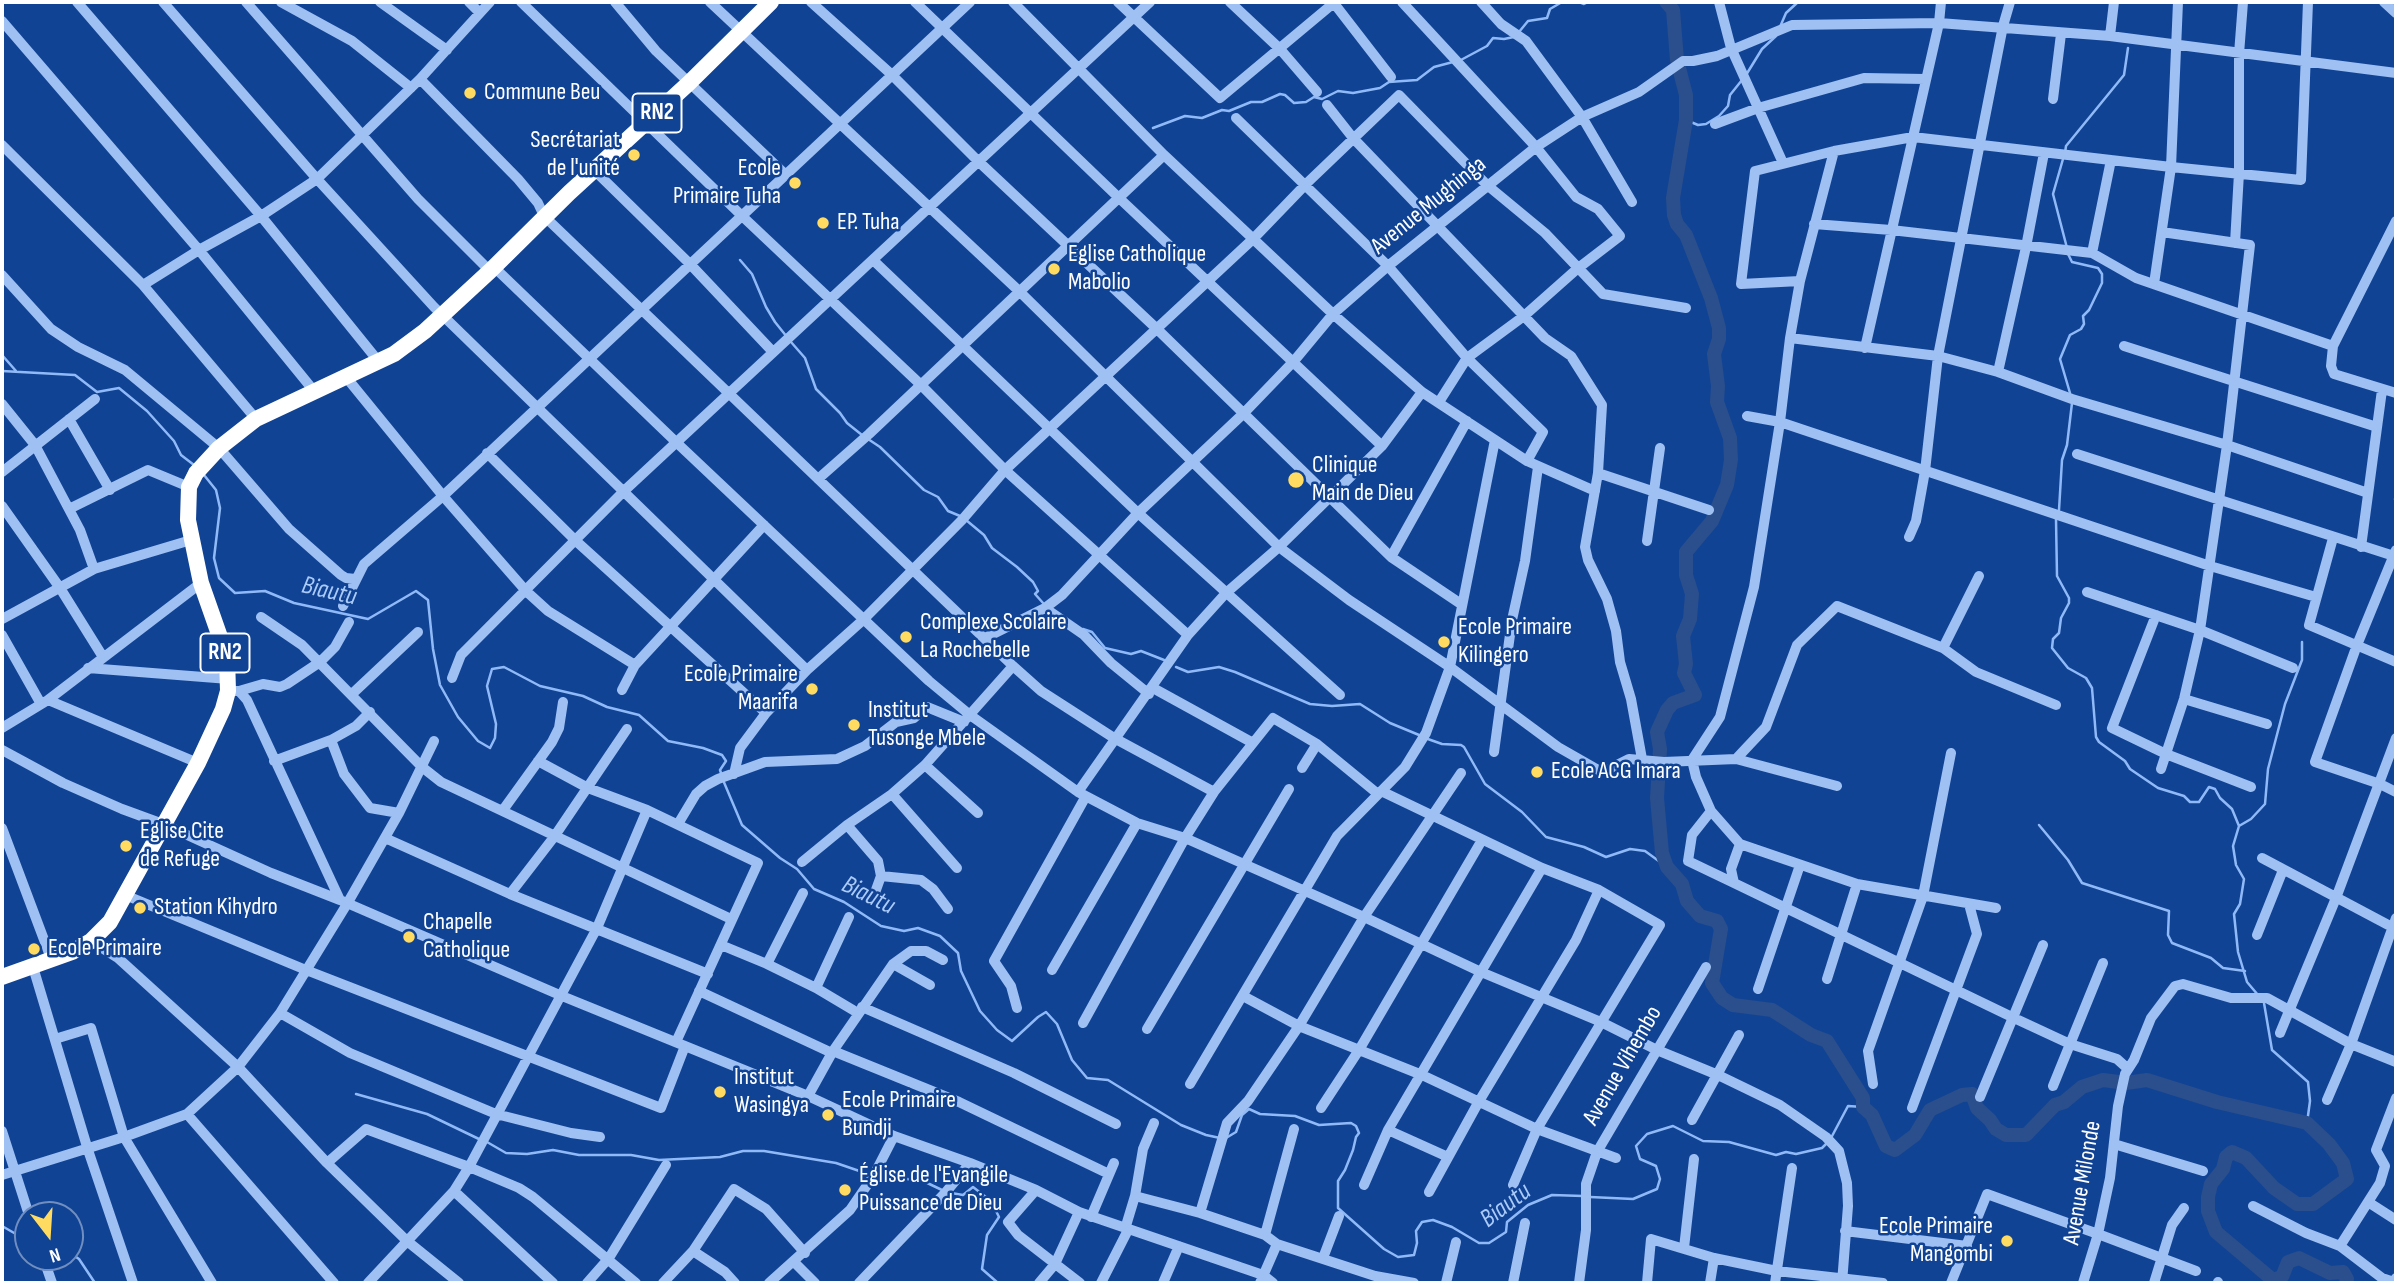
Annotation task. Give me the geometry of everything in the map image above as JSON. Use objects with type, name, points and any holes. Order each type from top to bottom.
[{"type":"highway","name":"RN2","points":[[2,977],[52,961],[92,941],[110,922],[198,763],[232,687],[227,657],[201,583],[191,540],[188,520],[196,474],[219,448],[256,419],[394,354],[443,316],[544,216],[689,83],[771,2]]},
{"type":"street","points":[[77,2],[261,216],[379,362]]},
{"type":"street","points":[[163,2],[317,179],[443,316],[807,670]]},
{"type":"street","points":[[246,2],[418,199],[590,359],[967,719],[1082,794],[1137,822],[1185,838],[1364,917],[1480,972],[1601,1022],[1780,1105],[1830,1140],[1839,1151],[1847,1183],[1842,1281]]},
{"type":"street","points":[[281,2],[352,41],[411,88]]},
{"type":"street","points":[[380,2],[447,50]]},
{"type":"street","points":[[469,2],[480,13]]},
{"type":"street","points":[[143,285],[261,216],[317,179],[420,79],[490,2]]},
{"type":"street","points":[[521,2],[920,384],[1005,470],[1188,635]]},
{"type":"street","points":[[615,2],[656,51],[786,175]]},
{"type":"street","points":[[710,2],[1018,291],[1279,547],[1349,600],[1450,667],[1558,747],[1600,771],[1629,759],[1736,759],[1837,786]]},
{"type":"street","points":[[811,2],[891,74],[978,161],[1157,329],[1391,557],[1461,604]]},
{"type":"street","points":[[915,2],[1382,446]]},
{"type":"street","points":[[343,606],[364,564],[443,496],[970,2]]},
{"type":"street","points":[[1013,2],[1164,155],[1333,314],[1422,392],[1527,461],[1595,491]]},
{"type":"street","points":[[1118,2],[1220,98],[1334,2],[1391,77]]},
{"type":"street","points":[[452,678],[461,655],[624,491],[1150,2]]},
{"type":"street","points":[[1230,2],[1280,50],[1317,92]]},
{"type":"street","points":[[1402,2],[1536,147],[1576,197],[1598,209],[1620,236],[1577,269],[1524,316],[1467,358],[1439,402]]},
{"type":"street","points":[[1481,2],[1502,24],[1526,41],[1583,117],[1632,202]]},
{"type":"street","points":[[1865,348],[1939,23],[1941,2]]},
{"type":"street","points":[[1909,537],[1916,521],[1926,471],[1938,356],[2010,2]]},
{"type":"street","points":[[2110,36],[2114,2]]},
{"type":"street","points":[[2154,284],[2171,167],[2178,2]]},
{"type":"street","points":[[2235,243],[2239,173],[2239,54],[2243,2]]},
{"type":"street","points":[[1800,281],[1741,284],[1755,171],[1834,151],[1913,137],[2301,180],[2308,2]]},
{"type":"street","points":[[2384,2],[2396,13]]},
{"type":"street","points":[[1721,3],[1731,48],[1783,163]]},
{"type":"street","points":[[2,21],[199,250],[314,391]]},
{"type":"street","points":[[1731,48],[1792,25],[1939,23],[2110,36],[2396,73]]},
{"type":"street","points":[[2053,99],[2062,34]]},
{"type":"street","name":"Avenue Mughinga","points":[[985,638],[1047,606],[1062,595],[1138,513],[1243,414],[1294,361],[1333,314],[1388,266],[1536,147],[1583,117],[1639,92],[1683,61],[1717,56],[1731,48]]},
{"type":"street","points":[[1715,124],[1758,108],[1864,78],[1926,79]]},
{"type":"street","points":[[420,79],[518,179],[538,203],[544,216],[1013,666],[1041,691],[1114,738],[1214,792]]},
{"type":"street","points":[[726,777],[740,748],[766,713],[807,670],[863,620],[964,517],[1005,470],[1253,239],[1399,95],[1488,185],[1545,233],[1603,294],[1686,308]]},
{"type":"street","points":[[1327,105],[1353,138],[1545,338],[1571,356],[1602,405],[1598,473],[1585,547],[1588,560],[1607,599],[1616,631],[1620,662],[1653,760]]},
{"type":"street","points":[[1236,118],[1388,266],[1467,358],[1543,432],[1527,461]]},
{"type":"street","points":[[4,151],[143,285],[256,419]]},
{"type":"street","points":[[1834,151],[1800,281],[1754,587],[1720,717],[1692,760],[1696,777],[1711,811],[1740,844],[1857,884],[1996,908]]},
{"type":"street","points":[[1998,372],[2044,153]]},
{"type":"street","points":[[818,479],[866,437],[1164,155]]},
{"type":"street","points":[[2092,254],[2111,160]]},
{"type":"street","points":[[594,170],[690,264],[772,352]]},
{"type":"street","points":[[2396,221],[2333,346],[2331,366],[2334,374],[2396,393]]},
{"type":"street","points":[[1814,224],[1891,230],[2092,254],[2136,278],[2333,346]]},
{"type":"street","points":[[2161,769],[2184,699],[2200,630],[2220,501],[2250,245],[2162,233]]},
{"type":"street","points":[[873,260],[1138,513],[1340,695]]},
{"type":"street","points":[[2,275],[51,329],[78,347],[125,370],[219,448],[289,529],[341,575],[355,579]]},
{"type":"street","points":[[1790,338],[1938,356],[1998,372],[2072,399],[2227,445],[2368,493]]},
{"type":"street","points":[[2124,346],[2377,427]]},
{"type":"street","points":[[346,377],[443,496],[526,591],[548,611],[635,665]]},
{"type":"street","points":[[2361,547],[2382,390]]},
{"type":"street","points":[[1017,1008],[1011,986],[994,961],[1114,738],[1151,691],[1188,635],[1226,593],[1279,547],[1382,446],[1422,392]]},
{"type":"street","points":[[2,472],[95,399]]},
{"type":"street","points":[[2,404],[35,445],[80,530],[94,569]]},
{"type":"street","points":[[1747,416],[1780,422],[2210,566],[2316,597]]},
{"type":"street","points":[[69,419],[110,490]]},
{"type":"street","points":[[1391,557],[1467,421]]},
{"type":"street","points":[[1190,1084],[1337,836],[1405,766],[1424,737],[1450,667],[1496,440]]},
{"type":"street","points":[[1647,541],[1656,492],[1660,448]]},
{"type":"street","points":[[487,453],[576,541],[766,713]]},
{"type":"street","points":[[2077,454],[2361,547],[2395,553],[2357,645],[2315,762],[2379,784],[2396,793]]},
{"type":"street","points":[[1494,752],[1512,620],[1525,561],[1538,467]]},
{"type":"street","points":[[69,509],[148,470],[196,474]]},
{"type":"street","points":[[1598,473],[1709,510]]},
{"type":"street","points":[[2,506],[60,588],[103,657]]},
{"type":"street","points":[[622,690],[635,665],[765,525]]},
{"type":"street","points":[[2333,538],[2309,625],[2396,662]]},
{"type":"street","points":[[2,619],[94,569],[191,540]]},
{"type":"street","points":[[1943,648],[1979,576]]},
{"type":"street","points":[[2,728],[45,702],[201,583]]},
{"type":"street","points":[[2087,592],[2200,630],[2293,668]]},
{"type":"street","points":[[1047,606],[1084,635],[1111,663],[1151,691],[1253,743]]},
{"type":"street","points":[[1736,759],[1766,727],[1797,645],[1837,606],[1943,648],[1976,672],[2056,705]]},
{"type":"street","points":[[2155,615],[2112,728],[2166,754],[2251,787]]},
{"type":"street","points":[[261,617],[302,645],[422,767],[441,782],[622,870],[731,919]]},
{"type":"street","points":[[88,668],[232,687],[263,684],[279,687],[320,662],[335,647],[349,622]]},
{"type":"street","points":[[352,694],[418,632]]},
{"type":"street","points":[[2,635],[45,702],[198,763]]},
{"type":"street","points":[[802,862],[847,825],[892,794],[925,765],[1013,666]]},
{"type":"street","points":[[232,687],[247,700],[344,902]]},
{"type":"street","points":[[2184,699],[2267,724]]},
{"type":"street","points":[[503,810],[552,741],[559,728],[563,702]]},
{"type":"street","points":[[678,824],[696,794],[726,777],[765,762],[836,759],[873,741],[896,722],[914,718],[927,707],[967,719]]},
{"type":"street","points":[[274,761],[331,740],[356,726],[370,712]]},
{"type":"street","points":[[1083,1023],[1185,838],[1214,792],[1273,718],[1317,744],[1380,793],[1542,868],[1599,890],[1660,925],[1536,1129],[1513,1185]]},
{"type":"street","points":[[510,894],[554,837],[627,729]]},
{"type":"street","points":[[2280,1033],[2336,898],[2396,738]]},
{"type":"street","points":[[331,740],[344,774],[370,808],[399,813]]},
{"type":"street","points":[[2,1175],[88,1150],[187,1114],[238,1067],[280,1013],[306,970],[399,813],[434,741]]},
{"type":"street","points":[[1301,768],[1317,744]]},
{"type":"street","points":[[2,750],[63,783],[122,809],[163,824],[271,873],[562,996],[808,1096],[894,1136],[1036,1190],[1091,1217],[1179,1246],[1273,1283]]},
{"type":"street","points":[[1873,1084],[1868,1051],[1923,896],[1951,753]]},
{"type":"street","points":[[125,894],[306,970],[661,1108],[699,991],[758,863],[647,810],[588,788],[538,761]]},
{"type":"street","points":[[925,765],[978,813]]},
{"type":"street","points":[[1200,1213],[1227,1123],[1248,1101],[1299,1026],[1364,917],[1461,773]]},
{"type":"street","points":[[1147,1029],[1242,864],[1289,789]]},
{"type":"street","points":[[892,794],[957,868]]},
{"type":"street","points":[[376,1281],[407,1241],[454,1191],[469,1167],[597,929],[647,810]]},
{"type":"street","points":[[1711,811],[1692,835],[1688,861],[2070,1044],[2117,1059],[2126,1071]]},
{"type":"street","points":[[1052,970],[1137,822]]},
{"type":"street","points":[[847,825],[878,861],[881,876],[872,901]]},
{"type":"street","points":[[2,828],[52,961]]},
{"type":"street","points":[[385,838],[510,894],[708,974]]},
{"type":"street","points":[[1321,1108],[1359,1050],[1482,840]]},
{"type":"street","points":[[1734,883],[1731,869],[1740,844]]},
{"type":"street","points":[[2262,858],[2336,898],[2395,925],[2327,1100]]},
{"type":"street","points":[[1758,989],[1800,864]]},
{"type":"street","points":[[1364,1185],[1388,1130],[1542,868]]},
{"type":"street","points":[[2257,935],[2283,870]]},
{"type":"street","points":[[881,876],[921,880],[933,889],[948,909]]},
{"type":"street","points":[[1827,979],[1857,884]]},
{"type":"street","points":[[1429,1192],[1478,1103],[1576,940],[1599,890]]},
{"type":"street","points":[[767,964],[803,893]]},
{"type":"street","points":[[1912,1108],[1977,934],[1969,904]]},
{"type":"street","points":[[816,988],[849,917]]},
{"type":"street","points":[[92,941],[118,958],[238,1067],[327,1163],[407,1241],[459,1283]]},
{"type":"street","points":[[721,945],[767,964],[860,1010],[1014,1073],[1116,1124]]},
{"type":"street","points":[[1980,1097],[2043,945]]},
{"type":"street","points":[[808,1096],[860,1010],[893,964],[911,951],[926,951],[943,960]]},
{"type":"street","points":[[2053,1086],[2103,963]]},
{"type":"street","points":[[893,964],[930,985]]},
{"type":"street","points":[[33,967],[88,1150],[133,1283]]},
{"type":"street","name":"Avenue Vihembo","points":[[1578,1283],[1587,1206],[1586,1184],[1597,1152],[1706,967]]},
{"type":"street","name":"Avenue Milonde","points":[[2083,1283],[2098,1234],[2110,1178],[2121,1089],[2126,1071],[2134,1060],[2151,1018],[2175,986],[2183,984],[2231,998],[2262,999],[2291,1011]]},
{"type":"street","points":[[699,991],[833,1052],[959,1102],[1112,1169],[1091,1217]]},
{"type":"street","points":[[1242,996],[1299,1026],[1422,1075],[1536,1129],[1616,1158]]},
{"type":"street","points":[[2291,1011],[2351,1044],[2396,1062]]},
{"type":"street","points":[[280,1013],[350,1053],[496,1114],[600,1138]]},
{"type":"street","points":[[55,1039],[91,1028],[124,1138],[212,1283]]},
{"type":"street","points":[[1692,1120],[1739,1035]]},
{"type":"street","points":[[2340,1246],[2380,1183],[2385,1166],[2376,1150],[2396,1098]]},
{"type":"street","points":[[187,1114],[334,1283]]},
{"type":"street","points":[[1103,1283],[1127,1230],[1143,1149],[1154,1123]]},
{"type":"street","points":[[327,1163],[366,1129],[469,1167],[519,1188],[533,1197],[636,1283]]},
{"type":"street","points":[[1265,1235],[1294,1129]]},
{"type":"street","points":[[1388,1130],[1448,1157]]},
{"type":"street","points":[[2,1131],[25,1201]]},
{"type":"street","points":[[769,1283],[850,1210],[873,1177],[894,1136]]},
{"type":"street","points":[[2114,1144],[2203,1171]]},
{"type":"street","points":[[1684,1248],[1694,1159]]},
{"type":"street","points":[[859,1283],[970,1163]]},
{"type":"street","points":[[587,1283],[609,1258],[666,1165]]},
{"type":"street","points":[[1775,1283],[1792,1168]]},
{"type":"street","points":[[663,1283],[693,1251],[734,1189],[766,1209],[805,1252]]},
{"type":"street","points":[[1036,1190],[1008,1222],[1018,1235],[1080,1283]]},
{"type":"street","points":[[454,1191],[553,1283]]},
{"type":"street","points":[[1951,1283],[1986,1194],[2196,1271]]},
{"type":"street","points":[[1135,1196],[1200,1213],[1265,1235],[1278,1244],[1375,1276],[1414,1283]]},
{"type":"street","points":[[2368,1202],[2396,1220]]},
{"type":"street","points":[[2253,1206],[2306,1233],[2340,1246],[2382,1278],[2394,1282],[2396,1278]]},
{"type":"street","points":[[2154,1283],[2172,1225],[2184,1208]]},
{"type":"street","points":[[1039,1283],[1055,1264],[1079,1212]]},
{"type":"street","points":[[1323,1258],[1339,1216]]},
{"type":"street","points":[[1513,1283],[1525,1223]]},
{"type":"street","points":[[1845,1231],[1967,1247]]},
{"type":"street","points":[[1647,1283],[1651,1239],[1714,1258],[1777,1270],[1842,1281],[1883,1283]]},
{"type":"street","points":[[1446,1283],[1457,1242]]},
{"type":"street","points":[[1262,1279],[1278,1244]]},
{"type":"street","points":[[1163,1283],[1179,1246]]},
{"type":"street","points":[[693,1251],[725,1272],[735,1283]]},
{"type":"street","points":[[1710,1283],[1714,1258]]},
{"type":"street","points":[[794,1262],[815,1283]]},
{"type":"waterway","points":[[1519,32],[1528,21],[1547,18],[1550,9],[1562,2]]},
{"type":"waterway","points":[[1579,2],[1588,2]]},
{"type":"waterway","points":[[1666,2],[1673,10],[1677,60],[1686,95],[1686,120],[1673,198],[1674,215],[1686,235],[1711,298],[1719,328],[1714,354],[1717,402],[1730,438],[1731,460],[1727,485],[1712,521],[1686,552],[1686,575],[1692,594],[1690,619],[1683,636],[1686,664],[1684,673],[1695,695],[1673,703],[1657,732],[1660,749],[1657,798],[1662,853],[1667,867],[1682,884],[1687,901],[1700,916],[1717,921],[1721,929],[1712,983],[1722,998],[1733,1005],[1772,1010],[1811,1035],[1827,1041],[1863,1098],[1863,1107],[1872,1115],[1886,1146],[1895,1150],[1915,1135],[1930,1110],[1962,1095],[1972,1094],[1977,1108],[1996,1129],[2006,1135],[2026,1135],[2055,1105],[2064,1102],[2082,1087],[2103,1080],[2126,1083],[2147,1080],[2217,1102],[2307,1123],[2329,1144],[2343,1163],[2347,1179],[2313,1204],[2297,1204],[2274,1188],[2246,1158],[2232,1152],[2226,1157],[2223,1169],[2211,1184],[2208,1211],[2216,1232],[2273,1280],[2282,1277],[2288,1262],[2299,1258],[2330,1273],[2343,1272],[2346,1283]]},
{"type":"waterway","points":[[1780,27],[1786,13],[1798,2]]},
{"type":"waterway","points":[[1746,75],[1762,49],[1776,36]]},
{"type":"waterway","points":[[1459,61],[1487,46],[1493,38],[1514,37]]},
{"type":"waterway","points":[[2065,153],[2066,146],[2124,75],[2128,48]]},
{"type":"waterway","points":[[1153,128],[1185,116],[1202,118],[1251,102],[1262,102],[1280,94],[1294,103],[1306,102],[1314,97],[1322,99],[1338,91],[1353,93],[1380,88],[1389,82],[1417,80],[1434,67],[1453,62]]},
{"type":"waterway","points":[[1686,120],[1698,125],[1706,124],[1719,116],[1728,106],[1730,95],[1742,80]]},
{"type":"waterway","points":[[2063,159],[2053,194],[2067,248]]},
{"type":"waterway","points":[[2068,254],[2072,262],[2098,268],[2102,274],[2102,283],[2089,310],[2083,316],[2084,324],[2070,335],[2060,359],[2070,393]]},
{"type":"waterway","points":[[740,260],[752,274],[766,307],[787,337]]},
{"type":"waterway","points":[[791,342],[805,358],[816,389],[847,423],[862,435]]},
{"type":"waterway","points":[[2,355],[16,371]]},
{"type":"waterway","name":"Biautu","points":[[2,371],[75,375],[97,392],[119,388],[147,411],[174,441],[181,455],[194,465]]},
{"type":"waterway","points":[[2059,510],[2062,460],[2067,445],[2072,403]]},
{"type":"waterway","points":[[868,439],[880,447],[924,490],[938,497],[948,511],[960,516]]},
{"type":"waterway","name":"Biautu","points":[[204,475],[216,490],[220,508],[214,558],[219,578],[235,593],[265,591],[294,603],[368,619],[416,591],[428,600],[440,685],[458,717],[478,741],[490,748],[495,738],[496,724],[487,686],[492,669],[504,667],[540,686],[583,696],[607,707],[639,715],[668,741],[722,755],[726,761],[721,773]]},
{"type":"waterway","points":[[2395,499],[2396,504]]},
{"type":"waterway","points":[[2056,519],[2057,576],[2069,603],[2061,618],[2059,633],[2053,639],[2052,648],[2068,668],[2086,678],[2092,688],[2096,737],[2099,742],[2125,761],[2130,769],[2158,788],[2184,796],[2190,802],[2199,802],[2209,787],[2215,789],[2232,809],[2239,826],[2233,846],[2236,865],[2244,879],[2240,904],[2234,914],[2238,952],[2247,982],[2258,995]]},
{"type":"waterway","points":[[966,520],[984,535],[992,548],[1033,582],[1038,591],[1035,594],[1043,603]]},
{"type":"waterway","points":[[1083,629],[1092,632],[1105,648],[1131,654],[1141,651],[1164,660]]},
{"type":"waterway","points":[[2239,826],[2251,819],[2265,804],[2268,769],[2285,704],[2302,660],[2302,642]]},
{"type":"waterway","points":[[1176,667],[1188,672],[1219,667],[1310,704],[1360,704],[1390,723],[1419,735]]},
{"type":"waterway","points":[[1425,738],[1464,747],[1485,784],[1522,812],[1546,837],[1584,847],[1606,857],[1630,849],[1645,851],[1667,867]]},
{"type":"waterway","name":"Biautu","points":[[723,780],[742,825],[797,869],[814,889],[844,902],[881,926],[904,931],[918,928],[940,936],[958,953],[961,971],[980,1011],[997,1030],[1012,1041],[1046,1012],[1057,1024],[1072,1060],[1087,1078],[1108,1080],[1181,1125],[1220,1138]]},
{"type":"waterway","points":[[2039,825],[2068,860],[2082,883],[2169,911],[2168,935],[2172,943],[2211,958],[2223,968],[2245,971]]},
{"type":"waterway","points":[[2264,1003],[2272,1050],[2308,1082],[2310,1101],[2307,1123]]},
{"type":"waterway","points":[[356,1094],[427,1114],[481,1140]]},
{"type":"waterway","name":"Biautu","points":[[1831,1138],[1848,1106],[1863,1107]]},
{"type":"waterway","name":"Biautu","points":[[1226,1138],[1236,1132],[1242,1115],[1249,1109],[1260,1114],[1295,1116],[1319,1125],[1351,1123],[1356,1126],[1359,1133],[1338,1181],[1338,1208],[1384,1249],[1398,1257],[1414,1255],[1416,1231],[1422,1222],[1433,1220],[1452,1227],[1479,1243],[1489,1243],[1506,1232],[1507,1222],[1528,1205],[1552,1195],[1583,1196]]},
{"type":"waterway","name":"Biautu","points":[[1590,1197],[1633,1199],[1657,1189],[1660,1179],[1656,1166],[1640,1159],[1636,1146],[1647,1134],[1673,1126],[1703,1141],[1729,1142],[1776,1155],[1822,1148],[1827,1143]]},
{"type":"waterway","points":[[487,1142],[506,1153],[527,1154],[553,1150],[579,1155],[631,1155],[659,1160],[720,1157],[743,1151],[764,1151],[836,1163],[871,1175]]},
{"type":"waterway","points":[[877,1177],[921,1180],[942,1190]]},
{"type":"waterway","points":[[951,1193],[963,1195],[973,1187],[991,1201],[999,1217],[987,1235],[982,1269],[998,1283]]},
{"type":"waterway","points":[[2,1226],[14,1233]]},
{"type":"waterway","points":[[84,1266],[95,1283]]},
{"type":"place","name":"Commune Beu","points":[[470,93]]},
{"type":"place","name":"Secrétariat de l'unité","points":[[634,155]]},
{"type":"place","name":"Ecole Primaire Tuha","points":[[795,183]]},
{"type":"place","name":"EP. Tuha","points":[[823,223]]},
{"type":"place","name":"Eglise Catholique Mabolio","points":[[1054,269]]},
{"type":"place","name":"Clinique Main de Dieu","points":[[1296,480]]},
{"type":"place","name":"Complexe Scolaire La Rochebelle","points":[[906,637]]},
{"type":"place","name":"Ecole Primaire Kilingero","points":[[1444,642]]},
{"type":"place","name":"Ecole Primaire Maarifa","points":[[812,689]]},
{"type":"place","name":"Institut Tusonge Mbele","points":[[854,725]]},
{"type":"place","name":"Ecole ACG Imara","points":[[1537,772]]},
{"type":"place","name":"Eglise Cite de Refuge","points":[[126,846]]},
{"type":"place","name":"Station Kihydro","points":[[140,908]]},
{"type":"place","name":"Chapelle Catholique","points":[[409,937]]},
{"type":"place","name":"Ecole Primaire","points":[[34,949]]},
{"type":"place","name":"Institut Wasingya","points":[[720,1092]]},
{"type":"place","name":"Ecole Primaire Bundji","points":[[828,1115]]},
{"type":"place","name":"Église de l'Evangile Puissance de Dieu","points":[[845,1190]]},
{"type":"place","name":"Ecole Primaire Mangombi","points":[[2007,1241]]}]
